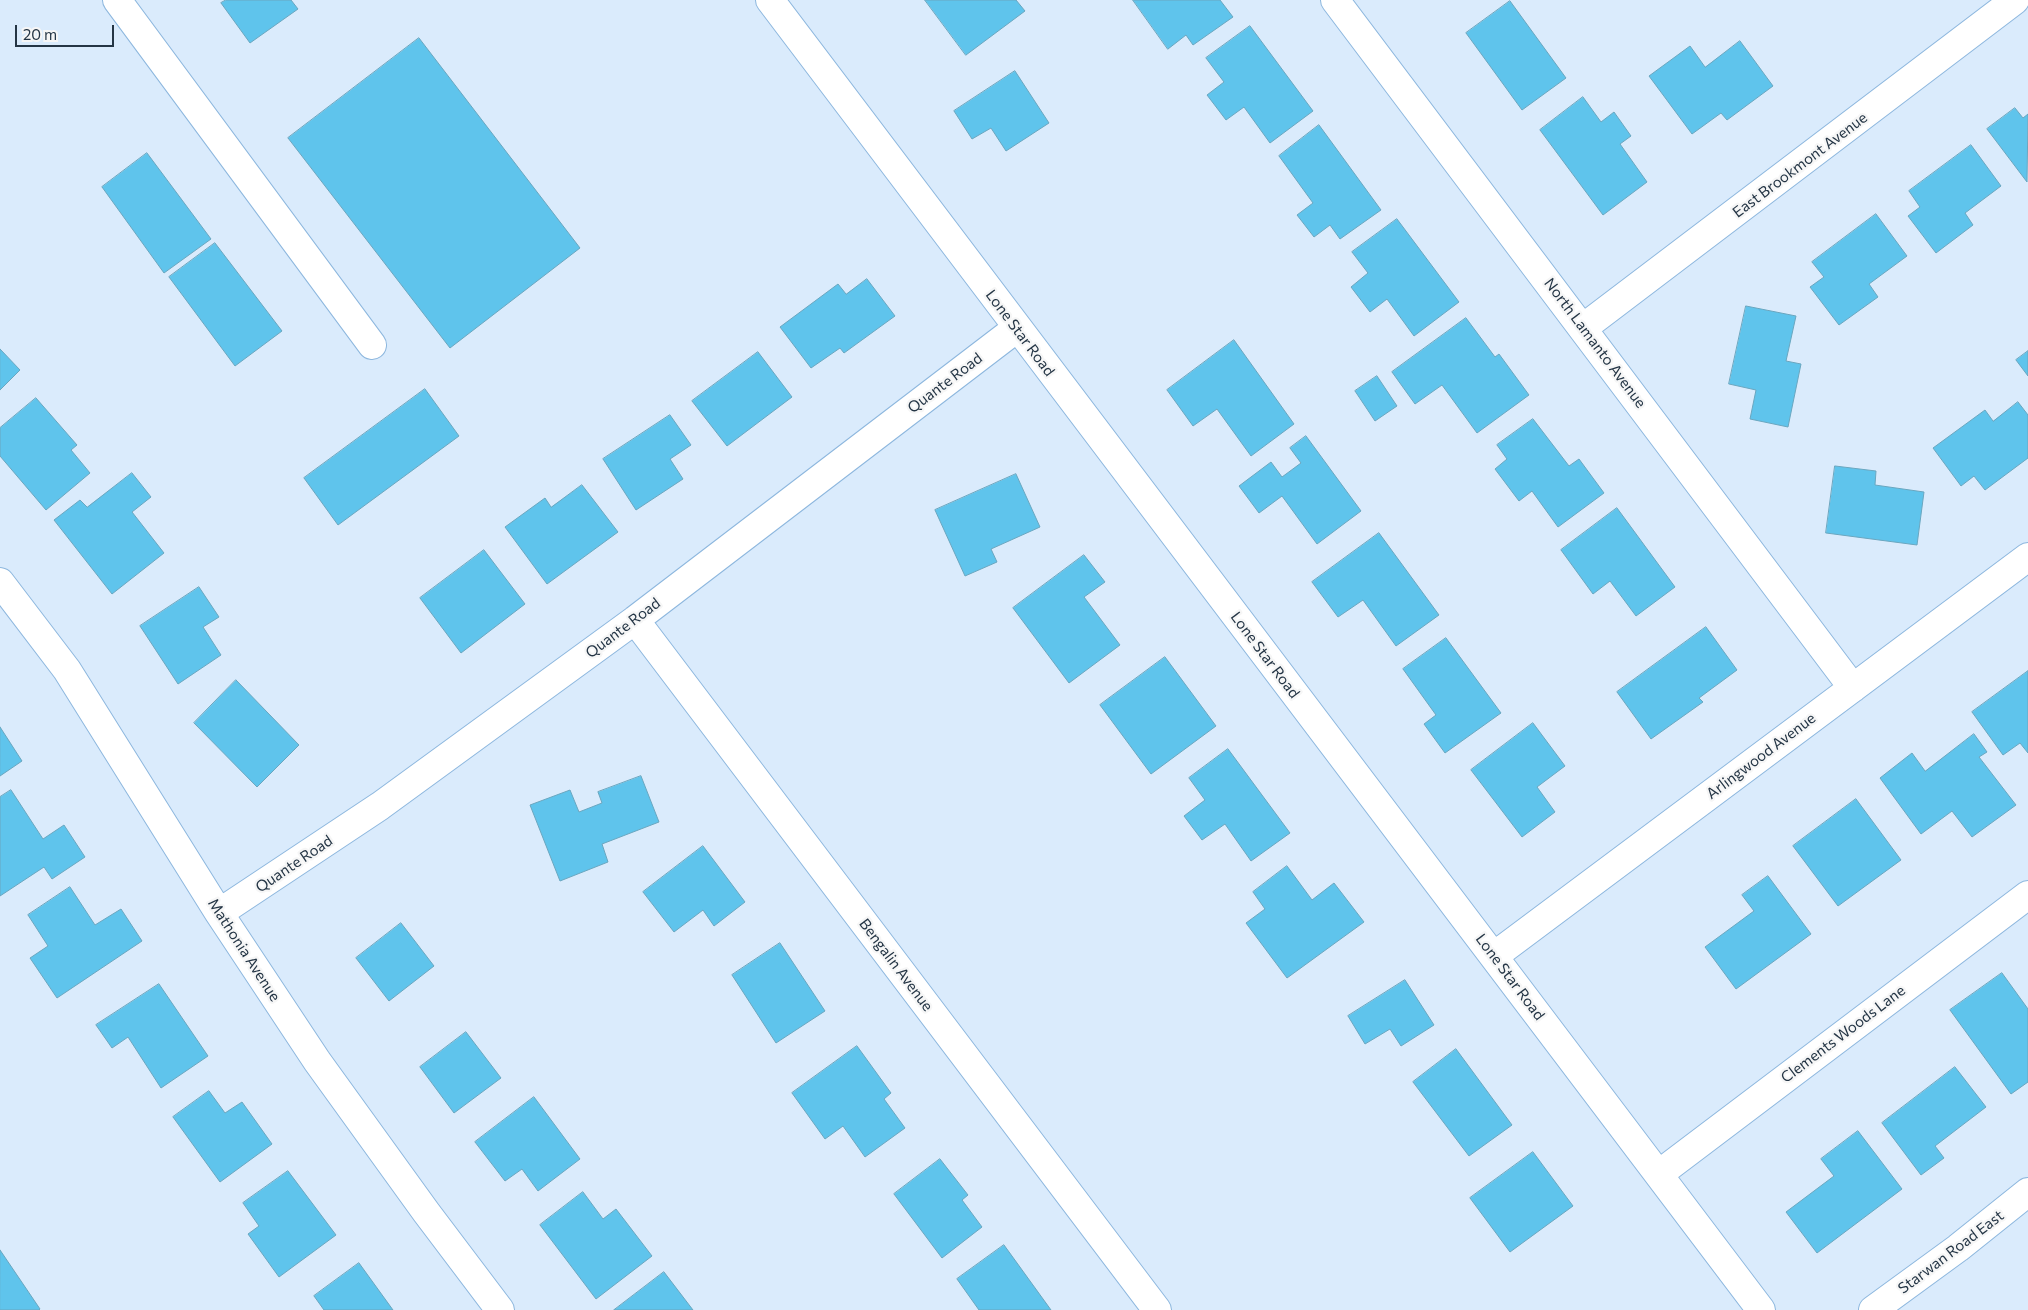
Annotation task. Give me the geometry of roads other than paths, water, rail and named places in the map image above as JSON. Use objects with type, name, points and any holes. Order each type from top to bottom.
[{"type":"street","points":[[117,0],[372,345]]},
{"type":"street","name":"Lone Star Road","points":[[770,0],[1761,1310]]},
{"type":"street","name":"North Lamanto Avenue","points":[[1335,0],[1853,688]]},
{"type":"street","name":"East Brookmont Avenue","points":[[1583,328],[2015,0]]},
{"type":"street","name":"Quante Road","points":[[219,913],[380,806],[634,620],[1017,328]]},
{"type":"street","name":"Arlingwood Avenue","points":[[1494,956],[2028,557]]},
{"type":"street","name":"Mathonia Avenue","points":[[0,582],[67,670],[219,913],[317,1062],[500,1310]]},
{"type":"street","name":"Bengalin Avenue","points":[[634,620],[1157,1310]]},
{"type":"street","name":"Clements Woods Lane","points":[[1659,1174],[2028,894]]},
{"type":"street","name":"Starwan Road East","points":[[1873,1310],[1958,1248],[2028,1192]]}]
